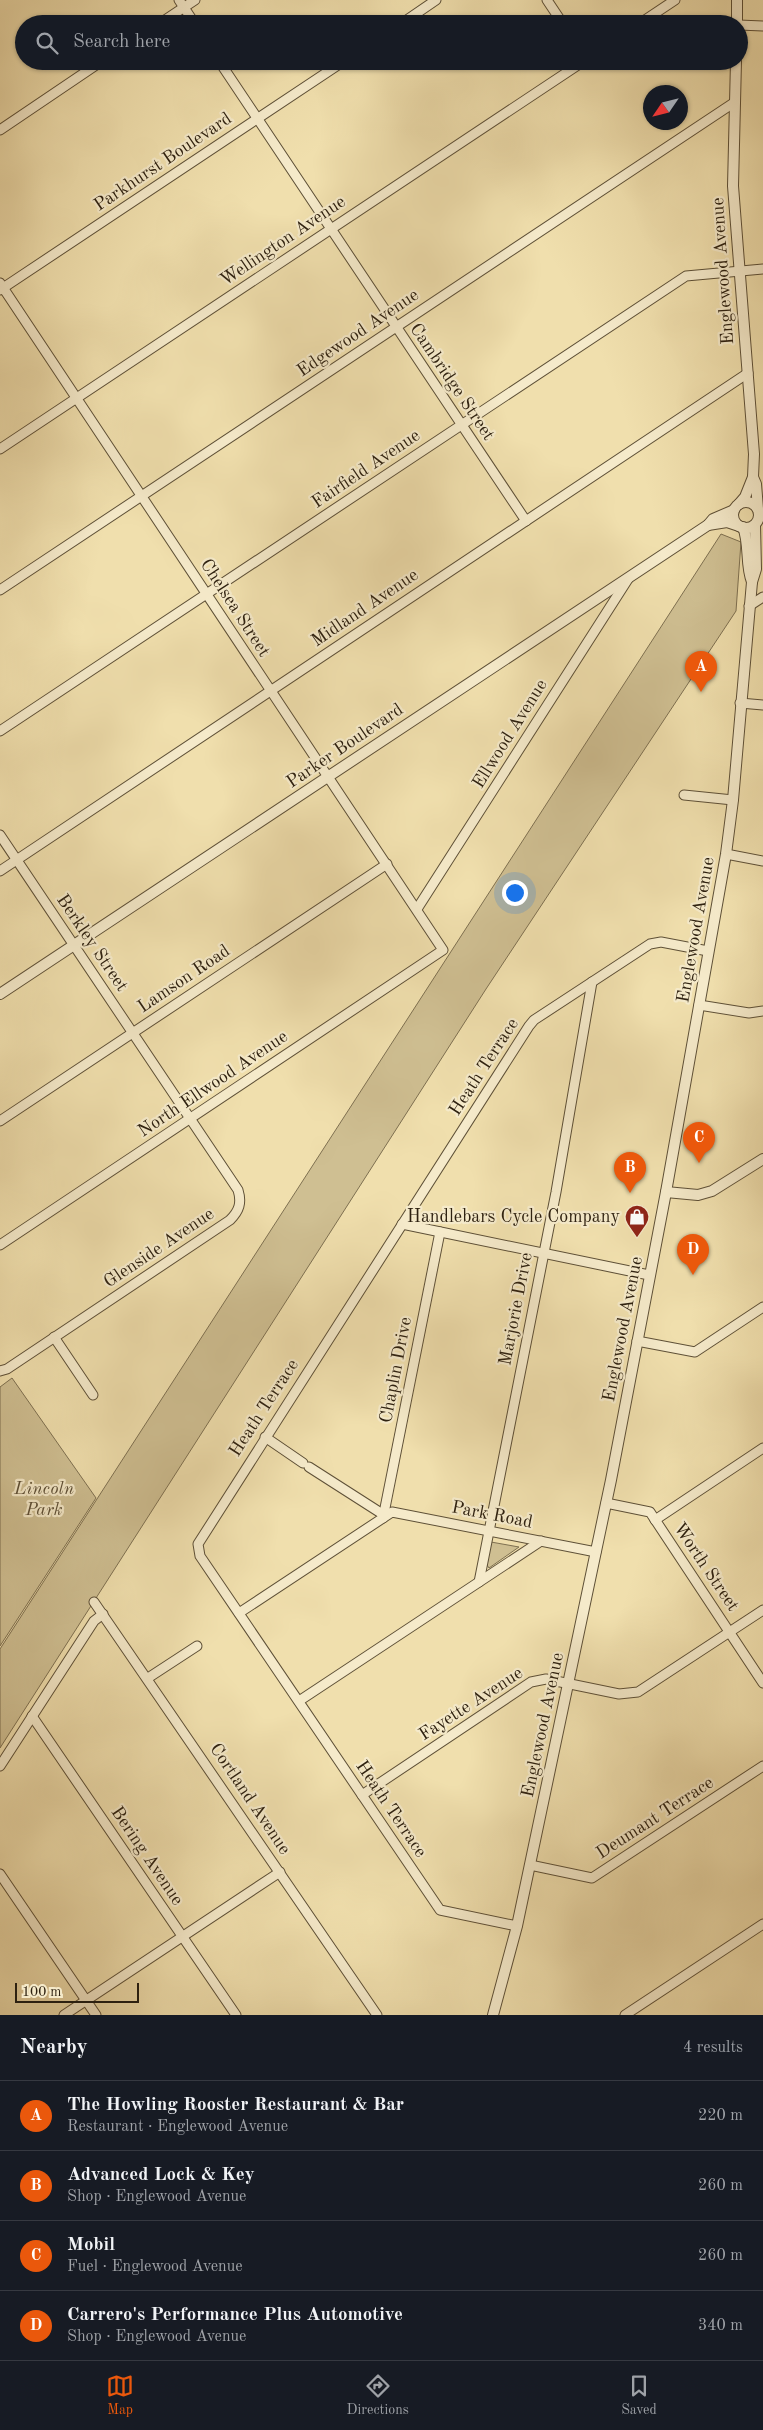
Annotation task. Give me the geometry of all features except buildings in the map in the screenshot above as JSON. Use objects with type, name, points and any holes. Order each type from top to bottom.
[{"type":"street","points":[[169,15],[181,4],[195,0]]},
{"type":"street","points":[[414,15],[436,0]]},
{"type":"street","points":[[547,0],[557,15]]},
{"type":"street","points":[[653,15],[675,0]]},
{"type":"street","points":[[737,0],[738,15]]},
{"type":"street","points":[[181,4],[188,15]]},
{"type":"street","points":[[748,25],[763,26]]},
{"type":"street","points":[[0,130],[89,70]]},
{"type":"street","name":"Cambridge Street","points":[[225,70],[526,521]]},
{"type":"street","name":"Parkhurst Boulevard","points":[[1,287],[330,70]]},
{"type":"street","name":"Wellington Avenue","points":[[0,449],[570,70]]},
{"type":"street","name":"Englewood Avenue","points":[[736,70],[733,186],[754,454],[753,477],[745,497],[736,507],[734,519],[741,527],[747,540],[749,573],[752,582]]},
{"type":"street","name":"Edgewood Avenue","points":[[0,590],[735,102]]},
{"type":"street","name":"Fairfield Avenue","points":[[0,731],[686,276],[763,269]]},
{"type":"street","name":"Chelsea Street","points":[[1,287],[443,950]]},
{"type":"street","name":"Midland Avenue","points":[[0,871],[748,373]]},
{"type":"street","name":"Englewood Avenue","points":[[492,2015],[517,1926],[606,1503],[666,1192],[726,854],[733,800],[749,606],[752,582],[756,569],[755,524],[759,517],[756,484],[753,477]]},
{"type":"street","points":[[736,507],[747,502],[758,509]]},
{"type":"street","name":"Parker Boulevard","points":[[0,994],[708,525],[714,519],[736,507]]},
{"type":"street","points":[[708,525],[727,522],[741,527],[755,524]]},
{"type":"street","name":"Ellwood Avenue","points":[[416,909],[630,576]]},
{"type":"street","points":[[749,606],[763,597]]},
{"type":"street","points":[[740,704],[763,705]]},
{"type":"street","points":[[684,795],[733,800]]},
{"type":"street","name":"Berkley Street","points":[[0,836],[190,1119]]},
{"type":"street","points":[[726,854],[763,861]]},
{"type":"street","name":"Lamson Road","points":[[0,1121],[387,864]]},
{"type":"street","name":"Heath Terrace","points":[[517,1926],[440,1910],[200,1556],[198,1544],[529,1026],[645,946],[656,942],[708,951]]},
{"type":"street","name":"North Ellwood Avenue","points":[[0,1245],[443,950]]},
{"type":"street","name":"Marjorie Drive","points":[[478,1582],[543,1254],[592,982]]},
{"type":"street","points":[[699,1005],[749,1013],[763,1011]]},
{"type":"street","name":"Glenside Avenue","points":[[4,1370],[230,1220],[238,1211],[240,1197],[238,1190],[190,1119]]},
{"type":"street","points":[[666,1192],[698,1195],[712,1191],[763,1159]]},
{"type":"street","points":[[402,1224],[649,1275]]},
{"type":"street","name":"Chaplin Drive","points":[[383,1516],[440,1232]]},
{"type":"street","points":[[637,1341],[695,1352],[763,1307]]},
{"type":"street","points":[[54,1337],[93,1395]]},
{"type":"street","points":[[240,1613],[383,1516],[265,1437]]},
{"type":"street","points":[[606,1503],[650,1512],[655,1520],[763,1448]]},
{"type":"street","name":"Park Road","points":[[383,1516],[392,1512],[596,1552]]},
{"type":"street","name":"Worth Street","points":[[655,1520],[763,1683]]},
{"type":"street","points":[[299,1701],[541,1541]]},
{"type":"street","name":"Cortland Avenue","points":[[94,1602],[148,1678],[377,2015]]},
{"type":"street","name":"Fayette Avenue","points":[[362,1795],[531,1682],[546,1679],[619,1694],[638,1692],[763,1610]]},
{"type":"street","points":[[0,1766],[94,1621],[103,1614]]},
{"type":"street","points":[[148,1678],[197,1646]]},
{"type":"street","name":"Bering Avenue","points":[[32,1716],[236,2015]]},
{"type":"street","name":"Deumant Terrace","points":[[530,1865],[592,1878],[763,1766]]},
{"type":"street","points":[[64,2015],[280,1872]]},
{"type":"street","points":[[0,1874],[96,2015]]},
{"type":"street","points":[[625,2015],[763,1924]]},
{"type":"green space","points":[[721,534],[741,542],[736,611],[486,989],[0,1748],[0,1649]]},
{"type":"green space","name":"Lincoln Park","points":[[12,1378],[96,1498],[0,1646],[0,1387]]},
{"type":"green space","points":[[491,1542],[519,1547],[489,1568],[487,1565]]},
{"type":"place","name":"The Howling Rooster Restaurant & Bar","points":[[701,692]]},
{"type":"place","name":"Mobil","points":[[699,1163]]},
{"type":"place","name":"Advanced Lock & Key","points":[[630,1193]]},
{"type":"place","name":"Handlebars Cycle Company","points":[[637,1238]]},
{"type":"place","name":"Carrero's Performance Plus Automotive","points":[[693,1275]]}]
